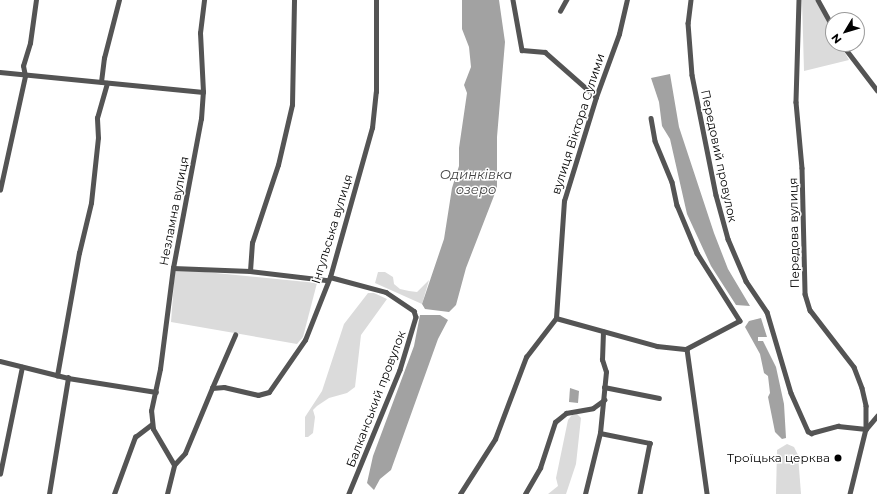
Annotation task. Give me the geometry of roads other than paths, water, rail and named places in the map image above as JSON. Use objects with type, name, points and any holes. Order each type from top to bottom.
[{"type":"street","points":[[0,190],[25,76],[23,66],[30,43],[36,0]]},
{"type":"street","points":[[101,82],[104,58],[119,0]]},
{"type":"street","name":"Незламна вулиця","points":[[151,425],[151,411],[156,392],[173,268],[200,126],[203,92],[200,33],[204,0]]},
{"type":"street","points":[[250,271],[252,243],[278,165],[292,104],[294,0]]},
{"type":"street","name":"Інгульська вулиця","points":[[212,388],[224,387],[258,395],[269,392],[305,340],[328,279],[372,128],[376,92],[376,0]]},
{"type":"street","points":[[513,0],[520,46],[524,52],[536,50],[545,52],[596,97]]},
{"type":"street","points":[[560,11],[566,0]]},
{"type":"street","name":"вулиця Віктора Сулими","points":[[556,318],[564,201],[596,97],[619,34],[627,0]]},
{"type":"street","name":"Передовий провулок","points":[[691,0],[688,23],[692,75],[716,195],[728,239],[746,281],[767,312],[791,393],[808,431],[811,433],[838,426],[866,429]]},
{"type":"street","name":"Передова вулиця","points":[[799,0],[796,102],[802,168],[805,294],[810,310],[857,374],[866,406],[866,429],[850,494]]},
{"type":"street","points":[[818,0],[825,13]]},
{"type":"street","points":[[848,52],[877,90]]},
{"type":"street","points":[[0,72],[25,76],[203,92]]},
{"type":"street","points":[[57,376],[79,253],[91,203],[98,138],[97,118],[107,83]]},
{"type":"street","points":[[460,494],[495,439],[526,357],[556,318],[657,346],[688,349],[740,322],[697,252],[677,205],[672,182],[655,140],[651,118]]},
{"type":"street","points":[[173,268],[250,271],[328,279]]},
{"type":"street","name":"Балканський провулок","points":[[328,279],[386,292],[414,311],[415,324],[400,370],[349,494]]},
{"type":"street","points":[[585,494],[600,434],[604,400],[603,332]]},
{"type":"street","points":[[167,494],[174,465],[185,452],[235,335]]},
{"type":"street","points":[[688,349],[707,494]]},
{"type":"street","points":[[0,361],[57,376],[156,392]]},
{"type":"street","points":[[0,474],[22,367]]},
{"type":"street","points":[[49,494],[68,378]]},
{"type":"street","points":[[604,387],[659,398]]},
{"type":"street","points":[[525,494],[540,468],[555,422],[566,413],[593,408],[604,400]]},
{"type":"street","points":[[866,429],[877,416]]},
{"type":"street","points":[[114,494],[135,437],[151,425],[174,465]]},
{"type":"street","points":[[600,434],[650,442],[640,494]]},
{"type":"water","name":"Одинківка озеро","points":[[462,0],[499,0],[505,42],[497,137],[497,188],[466,268],[456,305],[449,312],[425,309],[422,304],[444,239],[452,188],[459,166],[459,148],[467,93],[464,85],[471,67],[469,47],[462,29]]},
{"type":"water","points":[[670,74],[679,127],[714,233],[728,269],[750,306],[736,305],[711,266],[687,214],[670,139],[662,126],[659,102],[651,78]]},
{"type":"water","points":[[420,315],[440,315],[448,320],[438,339],[391,470],[380,479],[374,490],[367,483],[373,456],[414,346]]},
{"type":"water","points":[[761,318],[767,337],[758,337],[758,341],[763,341],[776,367],[784,404],[786,438],[782,439],[775,432],[768,397],[770,393],[768,376],[764,373],[760,354],[745,327],[749,321]]},
{"type":"water","points":[[570,388],[579,391],[578,403],[569,402]]},
{"type":"place","name":"Троїцька церква","points":[[838,458]]}]
